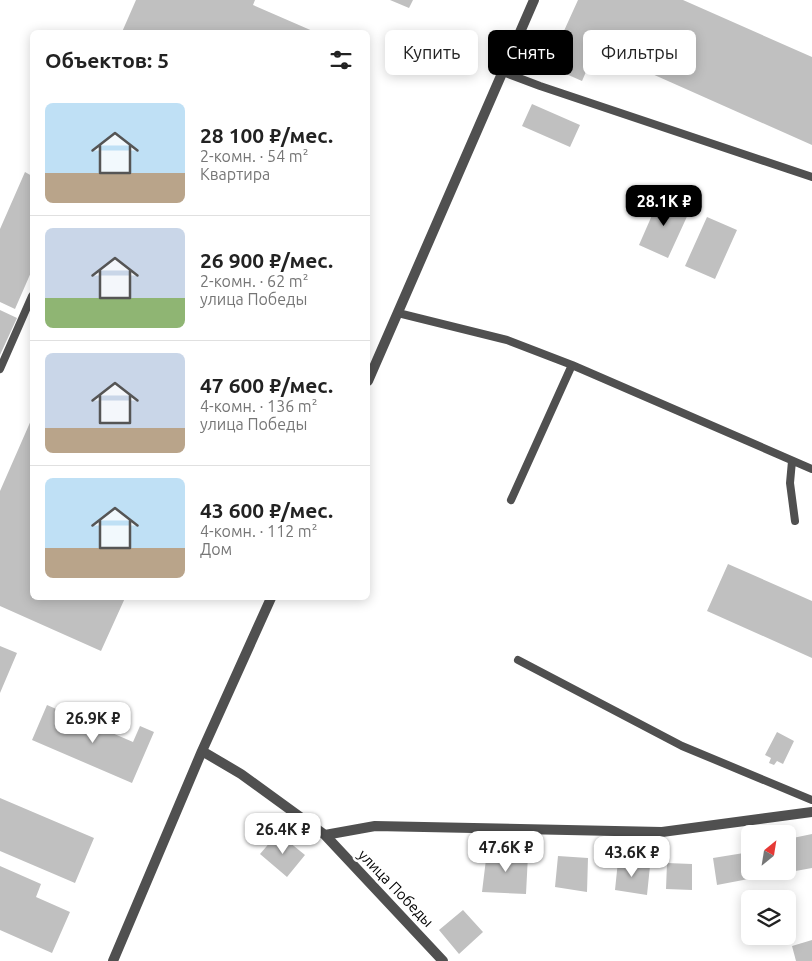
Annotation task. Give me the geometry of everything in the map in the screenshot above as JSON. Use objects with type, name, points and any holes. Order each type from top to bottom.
[{"type":"street","points":[[521,30],[534,0]]},
{"type":"street","points":[[370,376],[502,75]]},
{"type":"street","points":[[113,961],[202,751],[270,600]]},
{"type":"street","name":"улица Победы","points":[[202,751],[240,774],[325,835],[444,961]]},
{"type":"street","points":[[325,835],[375,826],[662,832],[812,812]]},
{"type":"lane","points":[[511,75],[812,177]]},
{"type":"lane","points":[[0,369],[30,301]]},
{"type":"lane","points":[[398,313],[508,340],[572,365],[812,469]]},
{"type":"lane","points":[[511,500],[572,365]]},
{"type":"lane","points":[[792,461],[790,483],[795,521]]},
{"type":"lane","points":[[518,660],[682,746],[812,800]]},
{"type":"building","points":[[136,0],[255,0],[253,5],[310,30],[123,30]]},
{"type":"building","points":[[390,0],[413,0],[409,8]]},
{"type":"building","points":[[578,0],[683,0],[812,57],[812,145],[654,75],[696,75],[696,30],[583,30],[583,75],[585,75],[582,81],[568,75],[573,75],[573,30],[564,30]]},
{"type":"building","points":[[532,104],[580,125],[570,147],[522,126]]},
{"type":"building","points":[[25,172],[30,175],[30,275],[15,309],[0,302],[0,229]]},
{"type":"building","points":[[660,197],[690,210],[668,258],[639,245]]},
{"type":"building","points":[[707,217],[737,230],[715,279],[685,266]]},
{"type":"building","points":[[0,310],[17,318],[0,355]]},
{"type":"building","points":[[30,423],[30,600],[124,600],[101,651],[0,606],[0,491]]},
{"type":"building","points":[[728,564],[812,601],[812,658],[707,611]]},
{"type":"building","points":[[0,646],[17,653],[0,693]]},
{"type":"building","points":[[47,705],[133,742],[140,726],[154,732],[132,783],[32,740]]},
{"type":"building","points":[[777,732],[794,741],[783,764],[777,761],[774,765],[769,763],[771,758],[765,755]]},
{"type":"building","points":[[0,798],[94,838],[75,883],[0,851]]},
{"type":"building","points":[[278,833],[305,855],[287,877],[260,854]]},
{"type":"building","points":[[812,834],[812,868],[796,871],[796,837]]},
{"type":"building","points":[[487,851],[528,855],[526,894],[482,892]]},
{"type":"building","points":[[741,853],[741,880],[743,880],[717,885],[713,858]]},
{"type":"building","points":[[558,856],[588,858],[587,892],[555,887]]},
{"type":"building","points":[[618,861],[650,866],[647,895],[615,890]]},
{"type":"building","points":[[667,863],[692,864],[692,890],[666,889]]},
{"type":"building","points":[[0,866],[41,884],[36,897],[70,912],[52,953],[0,930]]},
{"type":"building","points":[[463,910],[483,932],[459,954],[439,930]]},
{"type":"building","points":[[812,940],[812,961],[796,961],[792,946]]}]
